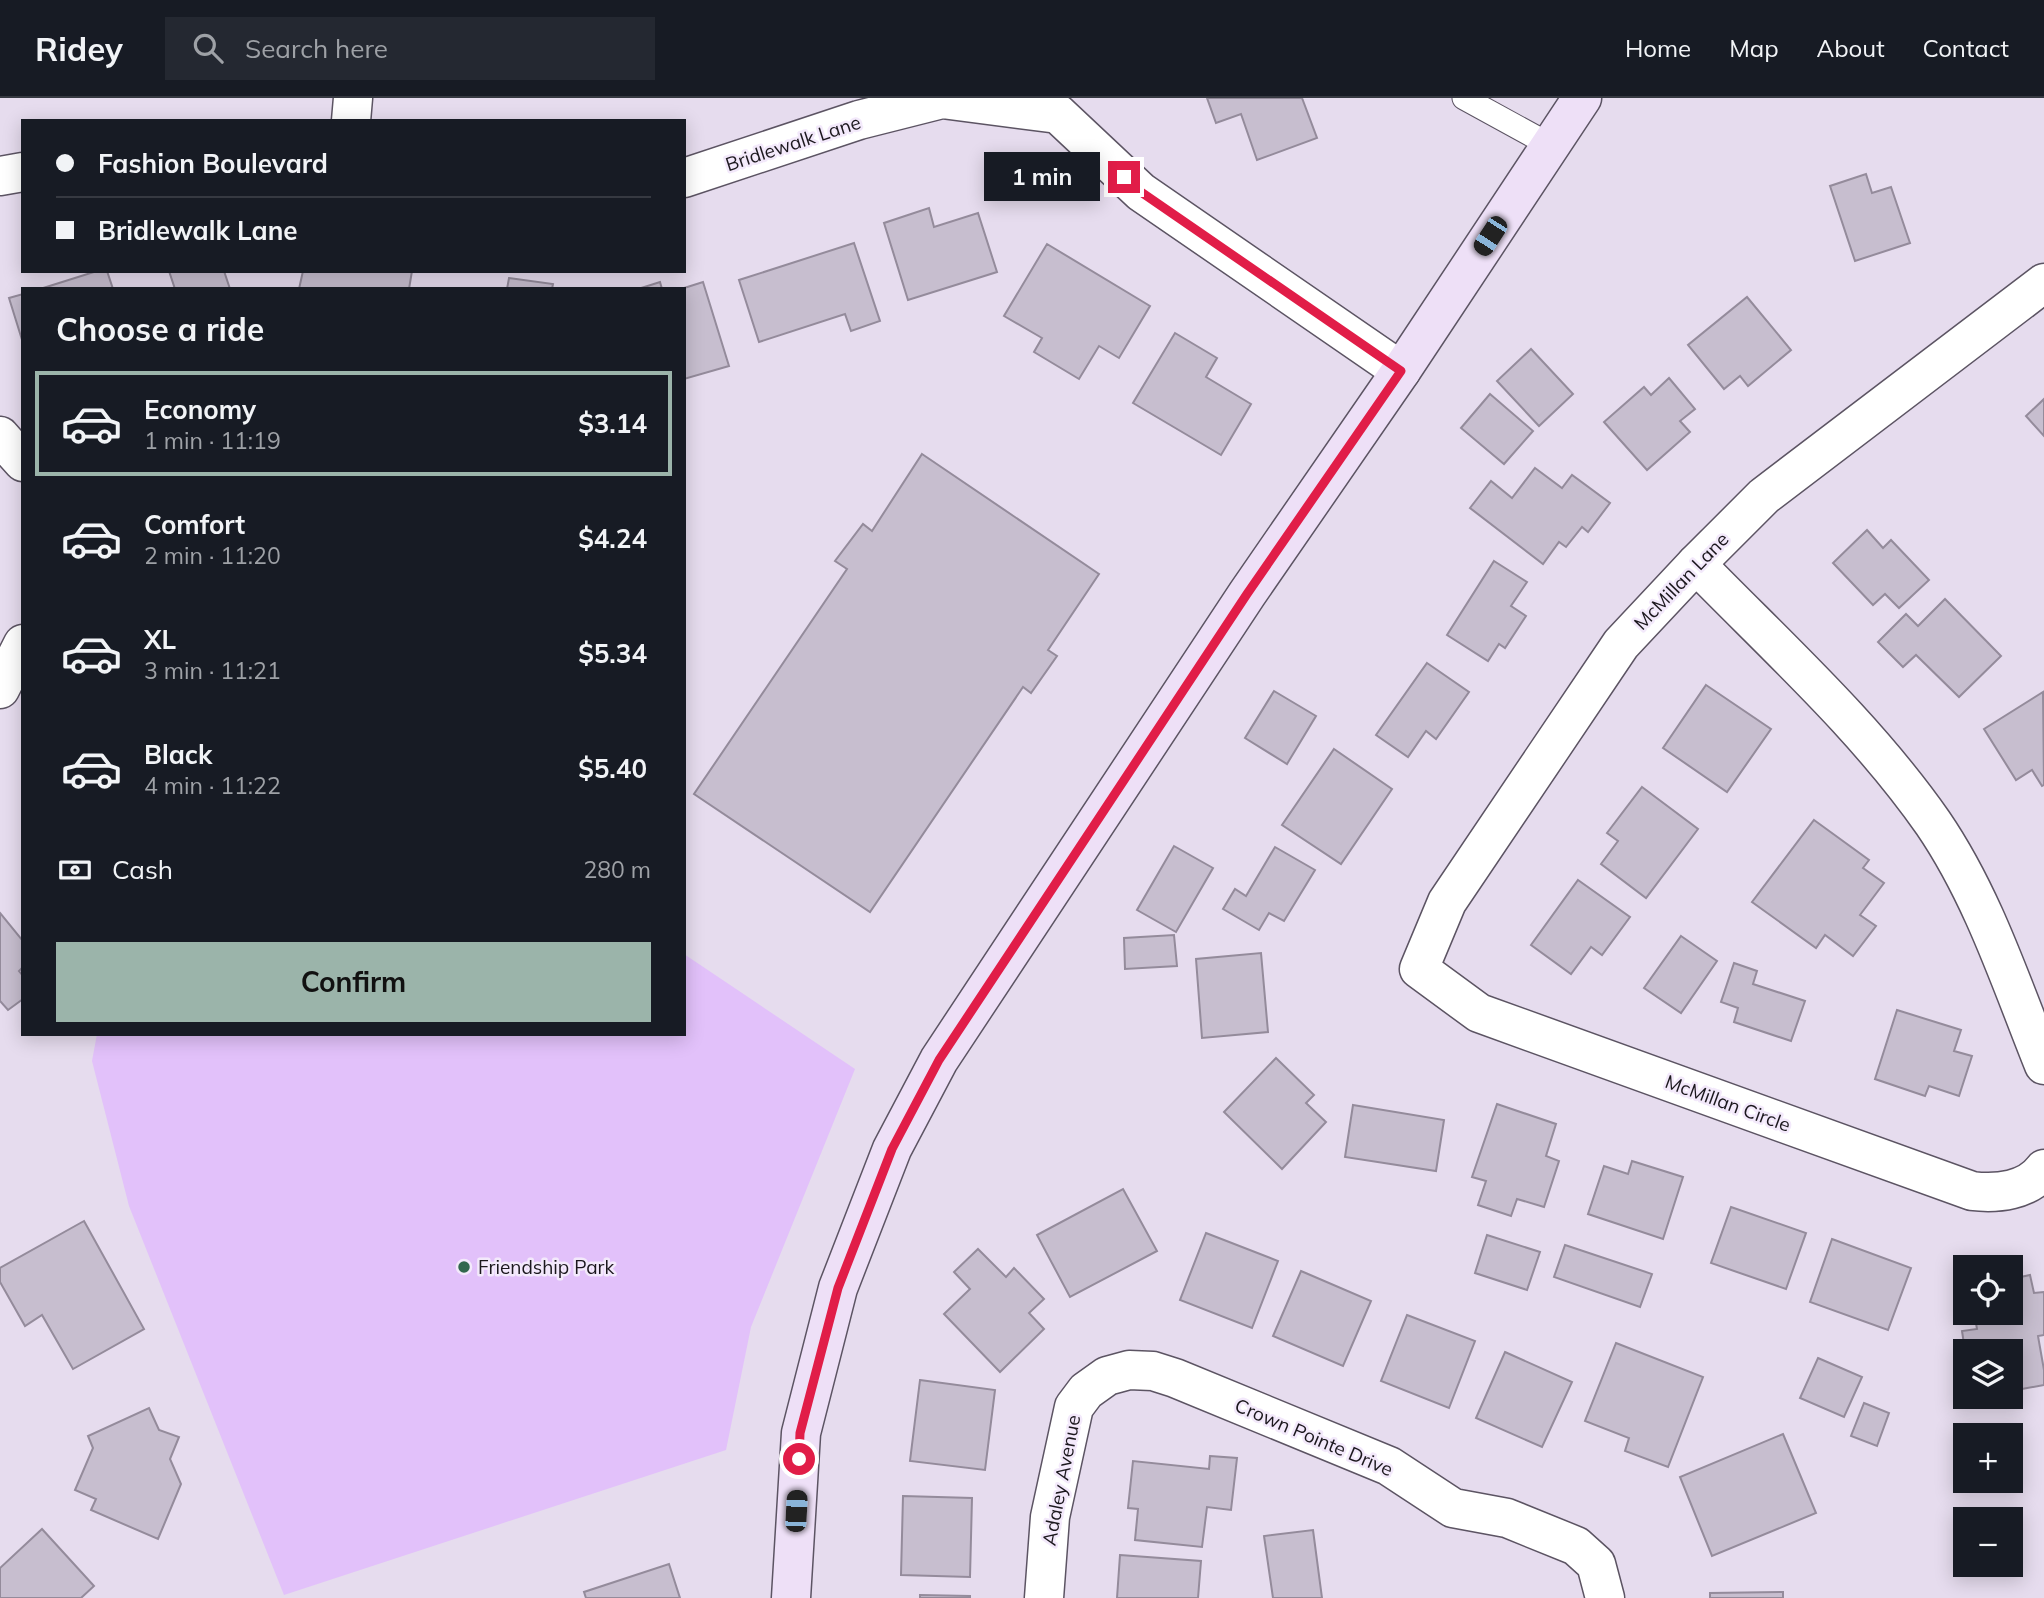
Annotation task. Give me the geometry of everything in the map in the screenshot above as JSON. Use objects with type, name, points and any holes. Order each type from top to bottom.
[{"type":"street","points":[[351,119],[353,98]]},
{"type":"street","points":[[791,1598],[800,1433],[838,1288],[892,1149],[939,1060],[1247,594],[1401,371],[1582,98]]},
{"type":"street","name":"Bridlewalk Lane","points":[[686,177],[859,120],[942,99],[1058,114],[1141,192],[1401,371]]},
{"type":"street","points":[[0,176],[21,172]]},
{"type":"street","name":"McMillan Lane","points":[[1419,969],[1447,902],[1621,644],[1764,496],[2044,283]]},
{"type":"street","points":[[0,436],[21,460]]},
{"type":"street","points":[[1696,564],[1864,736],[1933,824],[1981,907],[2044,1065]]},
{"type":"street","points":[[0,689],[21,648]]},
{"type":"street","name":"McMillan Circle","points":[[1419,969],[1479,1013],[1972,1191],[1991,1193],[2016,1189],[2039,1176],[2044,1169]]},
{"type":"street","name":"Crown Pointe Drive","points":[[1107,1376],[1129,1370],[1153,1371],[1175,1378],[1389,1466],[1454,1508],[1507,1518],[1544,1531],[1576,1546],[1596,1564],[1605,1598]]},
{"type":"street","name":"Adaley Avenue","points":[[1044,1598],[1050,1517],[1074,1407],[1086,1391],[1107,1376]]},
{"type":"lane","points":[[1464,98],[1550,145]]},
{"type":"shaded area","name":"Friendship Park","points":[[686,955],[855,1069],[751,1327],[726,1450],[284,1595],[129,1206],[92,1061],[97,1036],[686,1036]]},
{"type":"building","points":[[1207,98],[1302,98],[1317,138],[1257,160],[1241,114],[1216,123]]},
{"type":"building","points":[[1866,174],[1872,193],[1891,187],[1910,243],[1855,261],[1830,186]]},
{"type":"building","points":[[929,208],[934,227],[978,213],[997,272],[908,300],[884,223]]},
{"type":"building","points":[[854,243],[880,321],[851,331],[845,314],[759,342],[739,280]]},
{"type":"building","points":[[1047,244],[1150,306],[1119,358],[1099,346],[1079,379],[1034,352],[1042,338],[1004,316]]},
{"type":"building","points":[[91,273],[108,273],[112,287],[46,287]]},
{"type":"building","points":[[170,273],[225,273],[229,287],[174,287]]},
{"type":"building","points":[[303,273],[412,273],[409,287],[299,287]]},
{"type":"building","points":[[509,278],[553,284],[552,287],[507,287]]},
{"type":"building","points":[[660,282],[661,287],[644,287]]},
{"type":"building","points":[[703,282],[729,366],[686,378],[686,287]]},
{"type":"building","points":[[21,295],[21,337],[9,298]]},
{"type":"building","points":[[1747,297],[1791,350],[1748,386],[1740,376],[1724,389],[1688,345]]},
{"type":"building","points":[[1175,333],[1217,358],[1206,377],[1251,404],[1221,455],[1133,403]]},
{"type":"building","points":[[1531,349],[1573,394],[1539,426],[1497,381]]},
{"type":"building","points":[[1669,378],[1695,409],[1680,421],[1690,432],[1647,470],[1604,422],[1644,387],[1651,395]]},
{"type":"building","points":[[1490,394],[1533,431],[1504,464],[1461,428]]},
{"type":"building","points":[[2044,399],[2044,436],[2026,416]]},
{"type":"building","points":[[922,454],[1099,574],[1048,650],[1057,656],[1031,693],[1023,687],[870,912],[694,794],[847,569],[835,561],[863,524],[872,531]]},
{"type":"building","points":[[1535,468],[1562,488],[1572,475],[1610,503],[1588,532],[1582,527],[1566,547],[1559,542],[1543,564],[1470,508],[1491,481],[1512,498]]},
{"type":"building","points":[[1867,530],[1883,548],[1891,540],[1929,580],[1899,608],[1885,594],[1873,605],[1833,563]]},
{"type":"building","points":[[1494,561],[1527,582],[1511,606],[1526,616],[1505,648],[1499,644],[1488,661],[1447,635]]},
{"type":"building","points":[[1945,599],[2001,656],[1959,697],[1916,655],[1903,667],[1878,642],[1906,614],[1918,626]]},
{"type":"building","points":[[1427,663],[1469,692],[1436,739],[1426,731],[1408,757],[1376,735]]},
{"type":"building","points":[[1706,685],[1771,729],[1727,792],[1663,748]]},
{"type":"building","points":[[1274,691],[1316,716],[1287,764],[1245,738]]},
{"type":"building","points":[[2043,692],[2042,786],[2032,770],[2016,780],[1984,729]]},
{"type":"building","points":[[1334,749],[1392,789],[1341,864],[1282,825]]},
{"type":"building","points":[[1642,787],[1698,829],[1646,898],[1601,864],[1618,841],[1607,833]]},
{"type":"building","points":[[1814,820],[1869,860],[1863,868],[1884,883],[1860,915],[1876,926],[1853,956],[1825,935],[1816,948],[1752,902]]},
{"type":"building","points":[[1174,846],[1213,868],[1176,932],[1137,910]]},
{"type":"building","points":[[1275,847],[1315,870],[1284,921],[1269,913],[1259,930],[1223,909],[1235,889],[1246,896]]},
{"type":"building","points":[[1578,880],[1630,917],[1602,955],[1591,947],[1571,974],[1531,945]]},
{"type":"building","points":[[0,913],[21,939],[21,1000],[8,1010],[0,1001]]},
{"type":"building","points":[[1174,935],[1177,966],[1125,969],[1124,938]]},
{"type":"building","points":[[1681,936],[1717,961],[1681,1013],[1644,988]]},
{"type":"building","points":[[1261,953],[1268,1032],[1202,1038],[1196,959]]},
{"type":"building","points":[[1734,963],[1757,971],[1753,984],[1805,1001],[1791,1041],[1734,1022],[1738,1008],[1721,1002]]},
{"type":"building","points":[[1897,1010],[1961,1030],[1954,1051],[1972,1056],[1959,1096],[1929,1086],[1925,1096],[1875,1079]]},
{"type":"building","points":[[1276,1058],[1314,1095],[1306,1103],[1326,1122],[1282,1169],[1224,1112]]},
{"type":"building","points":[[1497,1104],[1556,1124],[1546,1156],[1559,1161],[1544,1207],[1517,1199],[1511,1216],[1478,1205],[1486,1181],[1472,1177]]},
{"type":"building","points":[[1353,1105],[1444,1120],[1436,1171],[1345,1157]]},
{"type":"building","points":[[1632,1161],[1683,1177],[1663,1239],[1588,1214],[1604,1166],[1628,1174]]},
{"type":"building","points":[[1123,1189],[1157,1251],[1070,1297],[1037,1235]]},
{"type":"building","points":[[1731,1207],[1806,1233],[1786,1289],[1711,1263]]},
{"type":"building","points":[[84,1221],[144,1329],[73,1369],[42,1315],[25,1326],[0,1282],[0,1268]]},
{"type":"building","points":[[1206,1233],[1278,1261],[1252,1328],[1180,1300]]},
{"type":"building","points":[[1487,1235],[1540,1252],[1527,1290],[1475,1273]]},
{"type":"building","points":[[1832,1239],[1911,1268],[1888,1330],[1810,1302]]},
{"type":"building","points":[[1565,1245],[1652,1274],[1640,1307],[1554,1277]]},
{"type":"building","points":[[978,1249],[1006,1277],[1014,1268],[1044,1299],[1029,1313],[1044,1329],[1000,1372],[944,1314],[970,1289],[954,1272]]},
{"type":"building","points":[[1301,1271],[1371,1301],[1343,1366],[1273,1336]]},
{"type":"building","points":[[2030,1275],[2034,1293],[2044,1292],[2044,1335],[2038,1336],[2044,1385],[2023,1389],[2023,1339],[1963,1339],[1962,1331],[1977,1329],[1976,1325],[2023,1325],[2023,1276]]},
{"type":"building","points":[[1407,1315],[1475,1341],[1449,1408],[1381,1381]]},
{"type":"building","points":[[1616,1343],[1703,1377],[1668,1467],[1625,1451],[1629,1438],[1585,1421]]},
{"type":"building","points":[[1505,1352],[1572,1382],[1542,1447],[1476,1418]]},
{"type":"building","points":[[1818,1358],[1862,1377],[1844,1417],[1800,1398]]},
{"type":"building","points":[[920,1380],[995,1390],[985,1470],[910,1461]]},
{"type":"building","points":[[1864,1403],[1889,1413],[1877,1446],[1851,1436]]},
{"type":"building","points":[[149,1408],[159,1430],[179,1437],[170,1459],[181,1484],[158,1539],[91,1510],[96,1499],[75,1490],[93,1448],[88,1436]]},
{"type":"building","points":[[1783,1434],[1816,1513],[1712,1556],[1680,1477]]},
{"type":"building","points":[[1210,1456],[1237,1458],[1231,1510],[1207,1507],[1202,1547],[1135,1540],[1138,1509],[1128,1508],[1133,1461],[1209,1469]]},
{"type":"building","points":[[903,1496],[972,1498],[970,1577],[901,1575]]},
{"type":"building","points":[[42,1529],[94,1586],[81,1598],[0,1598],[0,1568]]},
{"type":"building","points":[[1313,1530],[1322,1598],[1273,1598],[1264,1536]]},
{"type":"building","points":[[1120,1555],[1201,1561],[1198,1598],[1117,1598]]},
{"type":"building","points":[[669,1564],[680,1598],[586,1598],[584,1592]]},
{"type":"building","points":[[1783,1592],[1783,1598],[1710,1598],[1710,1593]]},
{"type":"building","points":[[920,1595],[970,1596],[970,1598],[920,1598]]},
{"type":"place","name":"Friendship Park","points":[[464,1267]]},
{"type":"route","points":[[799,1459],[800,1433],[838,1288],[892,1149],[939,1060],[1247,594],[1401,371],[1141,192],[1124,177]]}]
